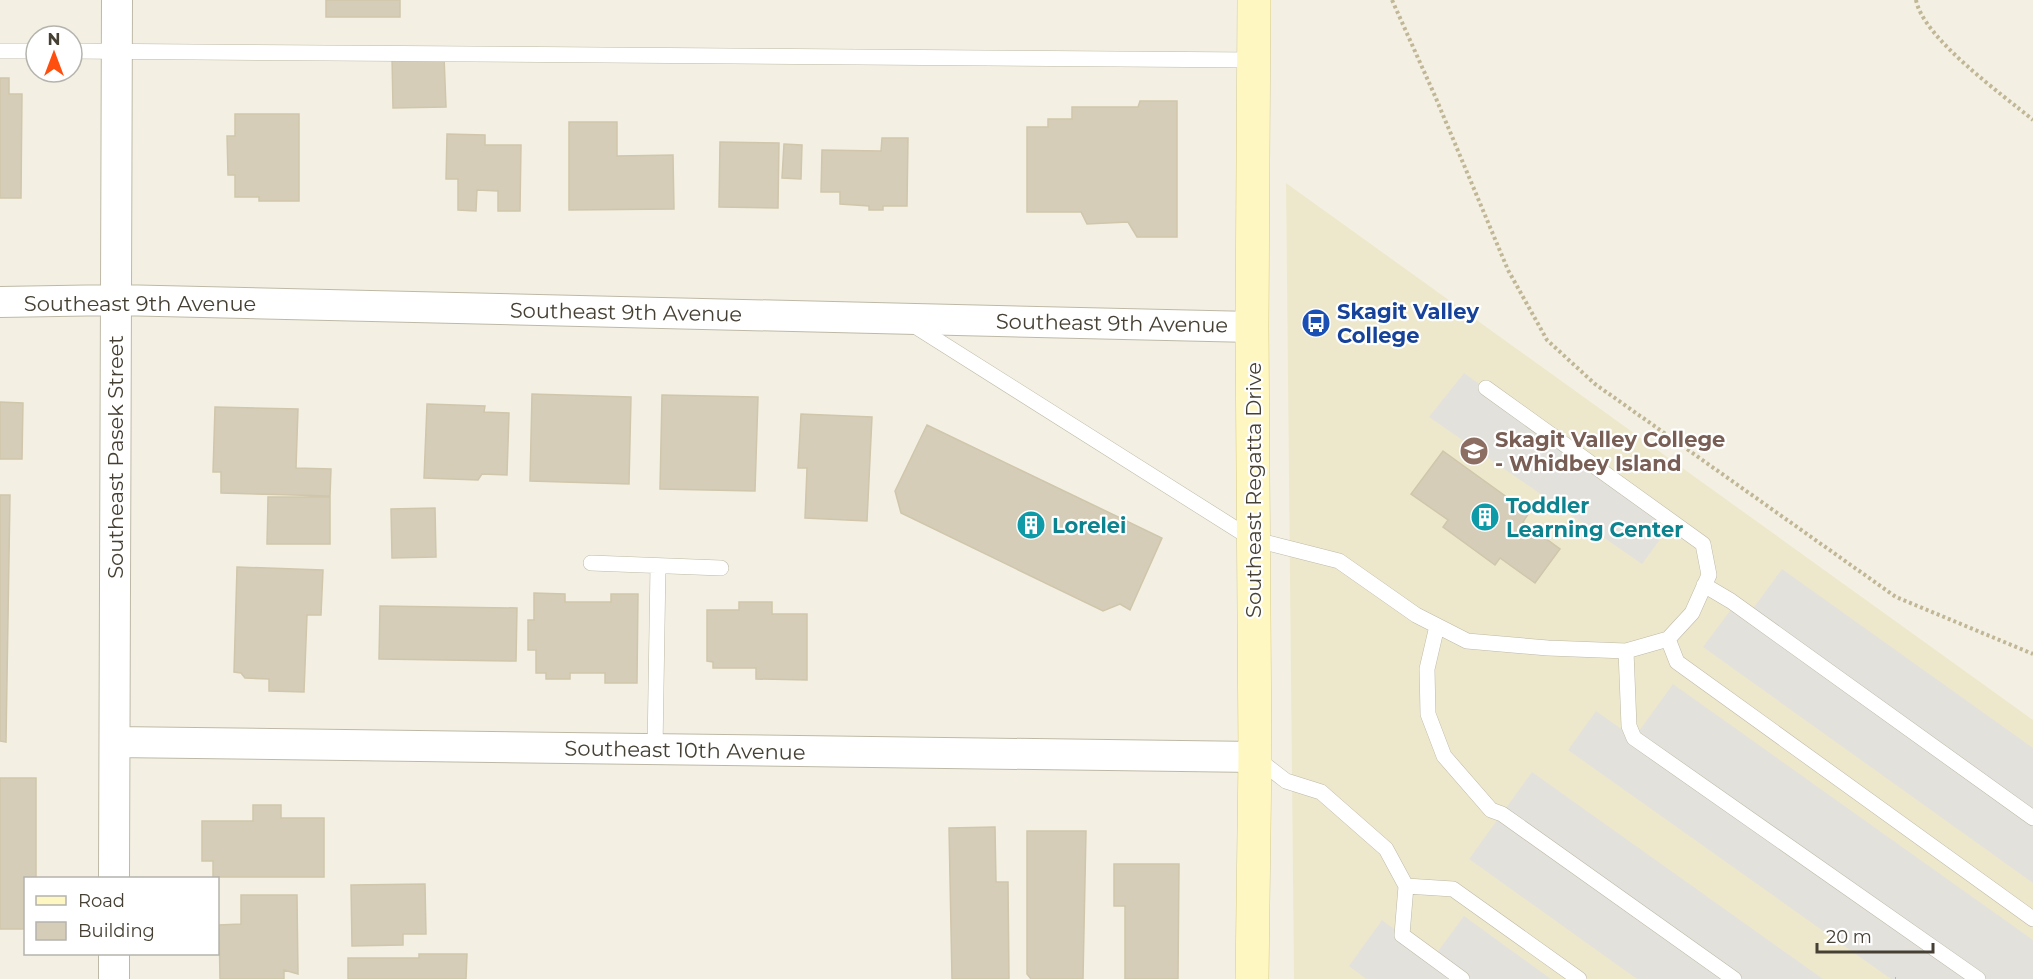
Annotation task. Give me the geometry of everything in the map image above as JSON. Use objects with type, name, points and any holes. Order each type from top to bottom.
[{"type":"main road","name":"Southeast Regatta Drive","points":[[1252,979],[1255,757],[1252,539],[1254,0]]},
{"type":"street","name":"Southeast Pasek Street","points":[[114,877],[117,0]]},
{"type":"street","name":"Southeast 9th Avenue","points":[[0,302],[116,300],[1252,327]]},
{"type":"street","name":"Southeast 10th Avenue","points":[[115,742],[1255,757]]},
{"type":"street","points":[[114,955],[114,979]]},
{"type":"lane","points":[[0,51],[24,51]]},
{"type":"lane","points":[[84,51],[1254,60]]},
{"type":"lane","points":[[902,318],[1252,539],[1339,561],[1416,615],[1467,641],[1548,648],[1626,651],[1668,639],[1692,613],[1709,575],[1703,544],[1486,388]]},
{"type":"lane","points":[[591,563],[721,568]]},
{"type":"lane","points":[[655,749],[658,566]]},
{"type":"lane","points":[[1704,585],[1731,601],[2033,818]]},
{"type":"lane","points":[[1437,626],[1427,669],[1428,714],[1444,756],[1491,810],[1502,814],[1734,979]]},
{"type":"lane","points":[[1668,639],[1677,662],[2033,919]]},
{"type":"lane","points":[[1626,651],[1629,726],[1634,738],[1978,979]]},
{"type":"lane","points":[[1255,757],[1286,781],[1321,792],[1386,849],[1406,886],[1402,935],[1462,979]]},
{"type":"lane","points":[[1406,886],[1453,890],[1579,979]]},
{"type":"path","points":[[1392,0],[1508,270],[1547,340],[1595,384],[1896,597],[2033,654]]},
{"type":"path","points":[[1916,0],[1917,9],[1948,49],[2033,120]]},
{"type":"shaded area","name":"Skagit Valley College - Whidbey Island","points":[[1286,183],[2033,720],[2033,979],[1294,979]]},
{"type":"shaded area","points":[[1464,373],[1673,522],[1642,564],[1429,417]]},
{"type":"shaded area","points":[[1782,569],[2033,748],[2033,883],[1703,647],[1735,604],[1749,614]]},
{"type":"shaded area","points":[[1673,684],[2033,940],[2033,979],[1891,979],[1568,750],[1596,711],[1634,738]]},
{"type":"shaded area","points":[[1532,772],[1823,979],[1637,979],[1469,859]]},
{"type":"shaded area","points":[[1464,916],[1551,979],[1366,979],[1349,966],[1382,920],[1433,958]]},
{"type":"building","points":[[326,0],[400,0],[400,17],[326,17]]},
{"type":"building","points":[[444,56],[446,107],[393,108],[392,57]]},
{"type":"building","points":[[0,78],[9,78],[9,94],[22,94],[21,198],[0,198]]},
{"type":"building","points":[[1140,101],[1177,101],[1177,237],[1137,237],[1128,222],[1087,224],[1081,212],[1027,212],[1027,127],[1048,127],[1048,119],[1072,119],[1072,107],[1138,107]]},
{"type":"building","points":[[235,114],[299,114],[299,201],[259,201],[259,197],[235,197],[235,175],[228,175],[227,136],[235,136]]},
{"type":"building","points":[[569,122],[617,122],[617,156],[673,155],[674,209],[569,210]]},
{"type":"building","points":[[447,134],[485,135],[485,145],[521,145],[520,211],[498,211],[498,191],[477,190],[476,211],[458,210],[458,179],[446,179]]},
{"type":"building","points":[[882,138],[908,138],[907,206],[883,206],[883,210],[869,210],[869,206],[840,204],[840,192],[821,192],[822,150],[881,151]]},
{"type":"building","points":[[720,142],[779,143],[778,208],[719,207]]},
{"type":"building","points":[[784,144],[802,145],[801,179],[782,178]]},
{"type":"building","points":[[532,394],[631,397],[629,484],[530,481]]},
{"type":"building","points":[[662,395],[758,397],[755,491],[660,489]]},
{"type":"building","points":[[0,402],[23,403],[22,459],[0,459]]},
{"type":"building","points":[[427,404],[485,406],[484,412],[509,413],[507,475],[482,474],[478,480],[424,478]]},
{"type":"building","points":[[215,407],[298,409],[296,468],[331,469],[330,496],[221,493],[221,472],[213,472]]},
{"type":"building","points":[[801,414],[872,417],[867,521],[805,518],[807,468],[798,468]]},
{"type":"building","name":"Lorelei","points":[[927,425],[1162,538],[1130,610],[1120,604],[1103,611],[901,513],[895,491]]},
{"type":"building","name":"Toddler Learning Center","points":[[1443,451],[1529,513],[1523,522],[1560,549],[1535,583],[1500,558],[1495,565],[1443,527],[1448,520],[1411,494]]},
{"type":"building","points":[[0,495],[10,495],[6,742],[0,741]]},
{"type":"building","points":[[268,497],[330,497],[330,544],[267,544]]},
{"type":"building","points":[[435,508],[436,557],[392,558],[391,509]]},
{"type":"building","points":[[237,567],[323,570],[321,615],[307,615],[304,692],[269,691],[269,679],[245,678],[241,673],[234,672]]},
{"type":"building","points":[[534,593],[565,594],[565,602],[611,602],[611,594],[638,594],[637,683],[605,683],[605,673],[570,673],[570,679],[546,679],[546,673],[536,673],[536,650],[528,650],[528,620],[534,620]]},
{"type":"building","points":[[739,602],[772,602],[772,614],[807,614],[807,680],[756,679],[756,668],[713,668],[713,662],[707,661],[707,610],[739,610]]},
{"type":"building","points":[[380,606],[517,608],[516,661],[379,659]]},
{"type":"building","points":[[0,778],[36,778],[36,877],[24,877],[24,929],[0,929]]},
{"type":"building","points":[[253,805],[281,805],[281,818],[324,818],[324,877],[213,877],[213,861],[202,861],[202,821],[253,821]]},
{"type":"building","points":[[995,827],[996,882],[1008,882],[1009,979],[952,979],[949,828]]},
{"type":"building","points":[[1027,831],[1086,831],[1083,979],[1031,979],[1027,974]]},
{"type":"building","points":[[1114,864],[1179,864],[1178,979],[1125,979],[1125,906],[1114,906]]},
{"type":"building","points":[[425,884],[426,934],[403,934],[403,945],[352,946],[351,885]]},
{"type":"building","points":[[241,895],[297,895],[298,974],[284,970],[284,979],[220,979],[219,925],[241,924]]},
{"type":"building","points":[[419,954],[467,954],[466,979],[348,979],[348,958],[419,958]]},
{"type":"place","name":"Skagit Valley College","points":[[1316,323]]},
{"type":"place","name":"Skagit Valley College - Whidbey Island","points":[[1474,451]]},
{"type":"place","name":"Toddler Learning Center","points":[[1485,517]]},
{"type":"place","name":"Lorelei","points":[[1031,525]]}]
